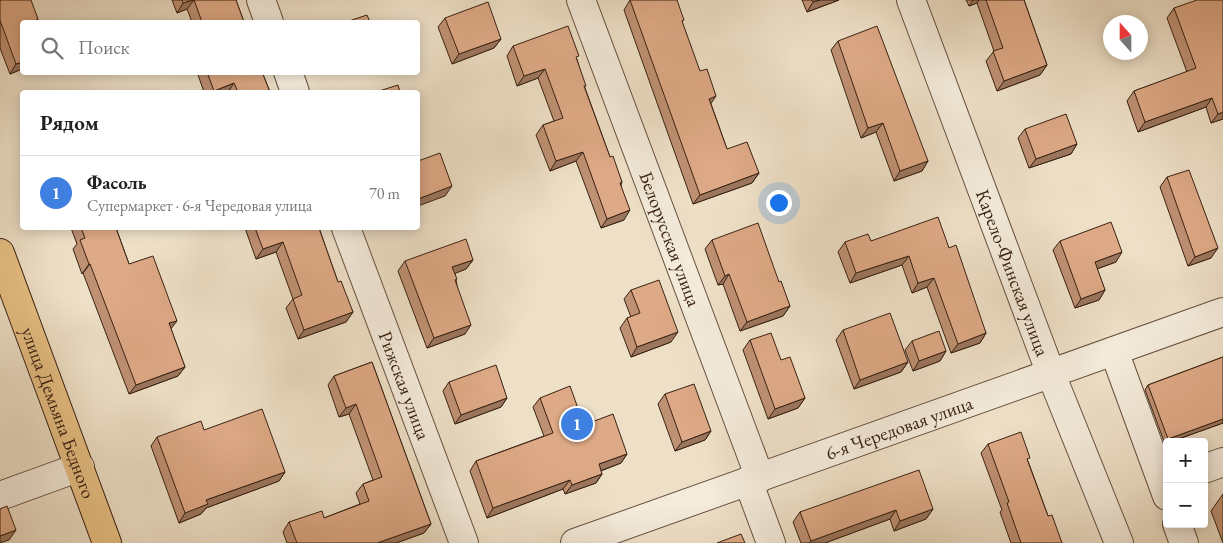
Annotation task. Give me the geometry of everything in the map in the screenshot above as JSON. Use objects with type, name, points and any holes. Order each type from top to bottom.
[{"type":"main road","name":"улица Демьяна Бедного","points":[[0,253],[107,543]]},
{"type":"street","points":[[260,0],[268,20]]},
{"type":"street","name":"Белорусская улица","points":[[581,0],[754,480],[771,543]]},
{"type":"street","name":"Карело-Финская улица","points":[[911,0],[1051,374],[1119,543]]},
{"type":"street","points":[[289,75],[294,90]]},
{"type":"street","name":"Рижская улица","points":[[347,230],[464,543]]},
{"type":"street","name":"6-я Чередовая улица","points":[[575,543],[1223,312]]},
{"type":"street","points":[[1114,351],[1164,483]]},
{"type":"street","points":[[1208,468],[1223,462]]},
{"type":"street","points":[[0,496],[80,468]]},
{"type":"street","points":[[1178,528],[1184,543]]},
{"type":"building","points":[[0,0],[31,0],[38,19],[20,20],[20,63],[16,64],[0,20]]},
{"type":"building","points":[[182,0],[193,0],[183,3]]},
{"type":"building","points":[[194,0],[236,0],[243,20],[201,20]]},
{"type":"building","points":[[630,0],[677,0],[684,20],[682,21],[700,71],[707,69],[716,96],[709,99],[727,149],[747,142],[759,173],[700,195]]},
{"type":"building","points":[[986,0],[1024,0],[1047,65],[1004,81],[993,51],[1003,48]]},
{"type":"building","points":[[1197,0],[1223,0],[1223,112],[1218,114],[1212,98],[1145,122],[1134,91],[1196,68],[1174,8]]},
{"type":"building","points":[[488,2],[501,39],[459,54],[445,18]]},
{"type":"building","points":[[367,15],[369,20],[352,20]]},
{"type":"building","points":[[568,26],[579,56],[576,57],[586,86],[584,86],[610,157],[613,156],[630,210],[607,219],[583,152],[556,161],[543,125],[563,118],[545,69],[524,76],[513,46]]},
{"type":"building","points":[[877,26],[928,161],[900,171],[883,123],[868,128],[838,41]]},
{"type":"building","points":[[208,75],[263,75],[269,90],[237,90],[234,83],[214,90]]},
{"type":"building","points":[[398,85],[399,90],[382,90]]},
{"type":"building","points":[[1066,114],[1077,144],[1036,159],[1025,129]]},
{"type":"building","points":[[440,153],[452,186],[420,198],[420,160]]},
{"type":"building","points":[[1189,170],[1218,248],[1195,257],[1167,177]]},
{"type":"building","points":[[938,217],[949,248],[956,245],[986,333],[958,344],[934,278],[918,283],[909,256],[856,273],[845,242],[868,234],[871,241]]},
{"type":"building","points":[[1111,222],[1122,252],[1095,262],[1105,290],[1081,299],[1060,241]]},
{"type":"building","points":[[758,223],[779,282],[781,281],[790,306],[747,322],[729,274],[725,276],[712,240]]},
{"type":"building","points":[[82,230],[117,230],[129,264],[153,256],[177,321],[169,323],[185,367],[136,385],[80,240],[85,238]]},
{"type":"building","points":[[256,230],[320,230],[338,282],[341,281],[353,312],[304,330],[293,299],[302,295],[283,242],[263,249]]},
{"type":"building","points":[[466,239],[473,260],[452,267],[471,325],[434,338],[405,261]]},
{"type":"building","points":[[659,280],[678,332],[637,347],[627,318],[640,313],[631,290]]},
{"type":"building","points":[[890,313],[908,362],[860,380],[843,330]]},
{"type":"building","points":[[939,331],[946,351],[919,361],[912,341]]},
{"type":"building","points":[[771,333],[781,360],[790,357],[805,398],[775,409],[750,340]]},
{"type":"building","points":[[1223,357],[1223,419],[1168,438],[1148,385]]},
{"type":"building","points":[[372,362],[431,524],[377,543],[297,543],[289,522],[322,511],[324,518],[369,501],[363,484],[382,477],[356,404],[346,408],[334,376]]},
{"type":"building","points":[[496,365],[507,398],[461,415],[449,382]]},
{"type":"building","points":[[694,384],[711,431],[682,442],[665,394]]},
{"type":"building","points":[[570,386],[584,425],[613,414],[627,454],[599,464],[602,474],[572,485],[570,480],[493,508],[476,461],[553,433],[540,398]]},
{"type":"building","points":[[262,409],[285,472],[206,500],[208,504],[185,513],[157,437],[201,421],[204,430]]},
{"type":"building","points":[[1021,432],[1030,458],[1027,459],[1048,516],[1052,515],[1062,543],[1021,543],[1007,503],[1009,502],[988,444]]},
{"type":"building","points":[[919,470],[933,509],[900,521],[896,510],[811,541],[800,512]]},
{"type":"building","points":[[7,506],[16,530],[0,536],[0,509]]},
{"type":"building","points":[[741,534],[745,543],[717,543]]},
{"type":"place","name":"Фасоль","points":[[577,424]]}]
